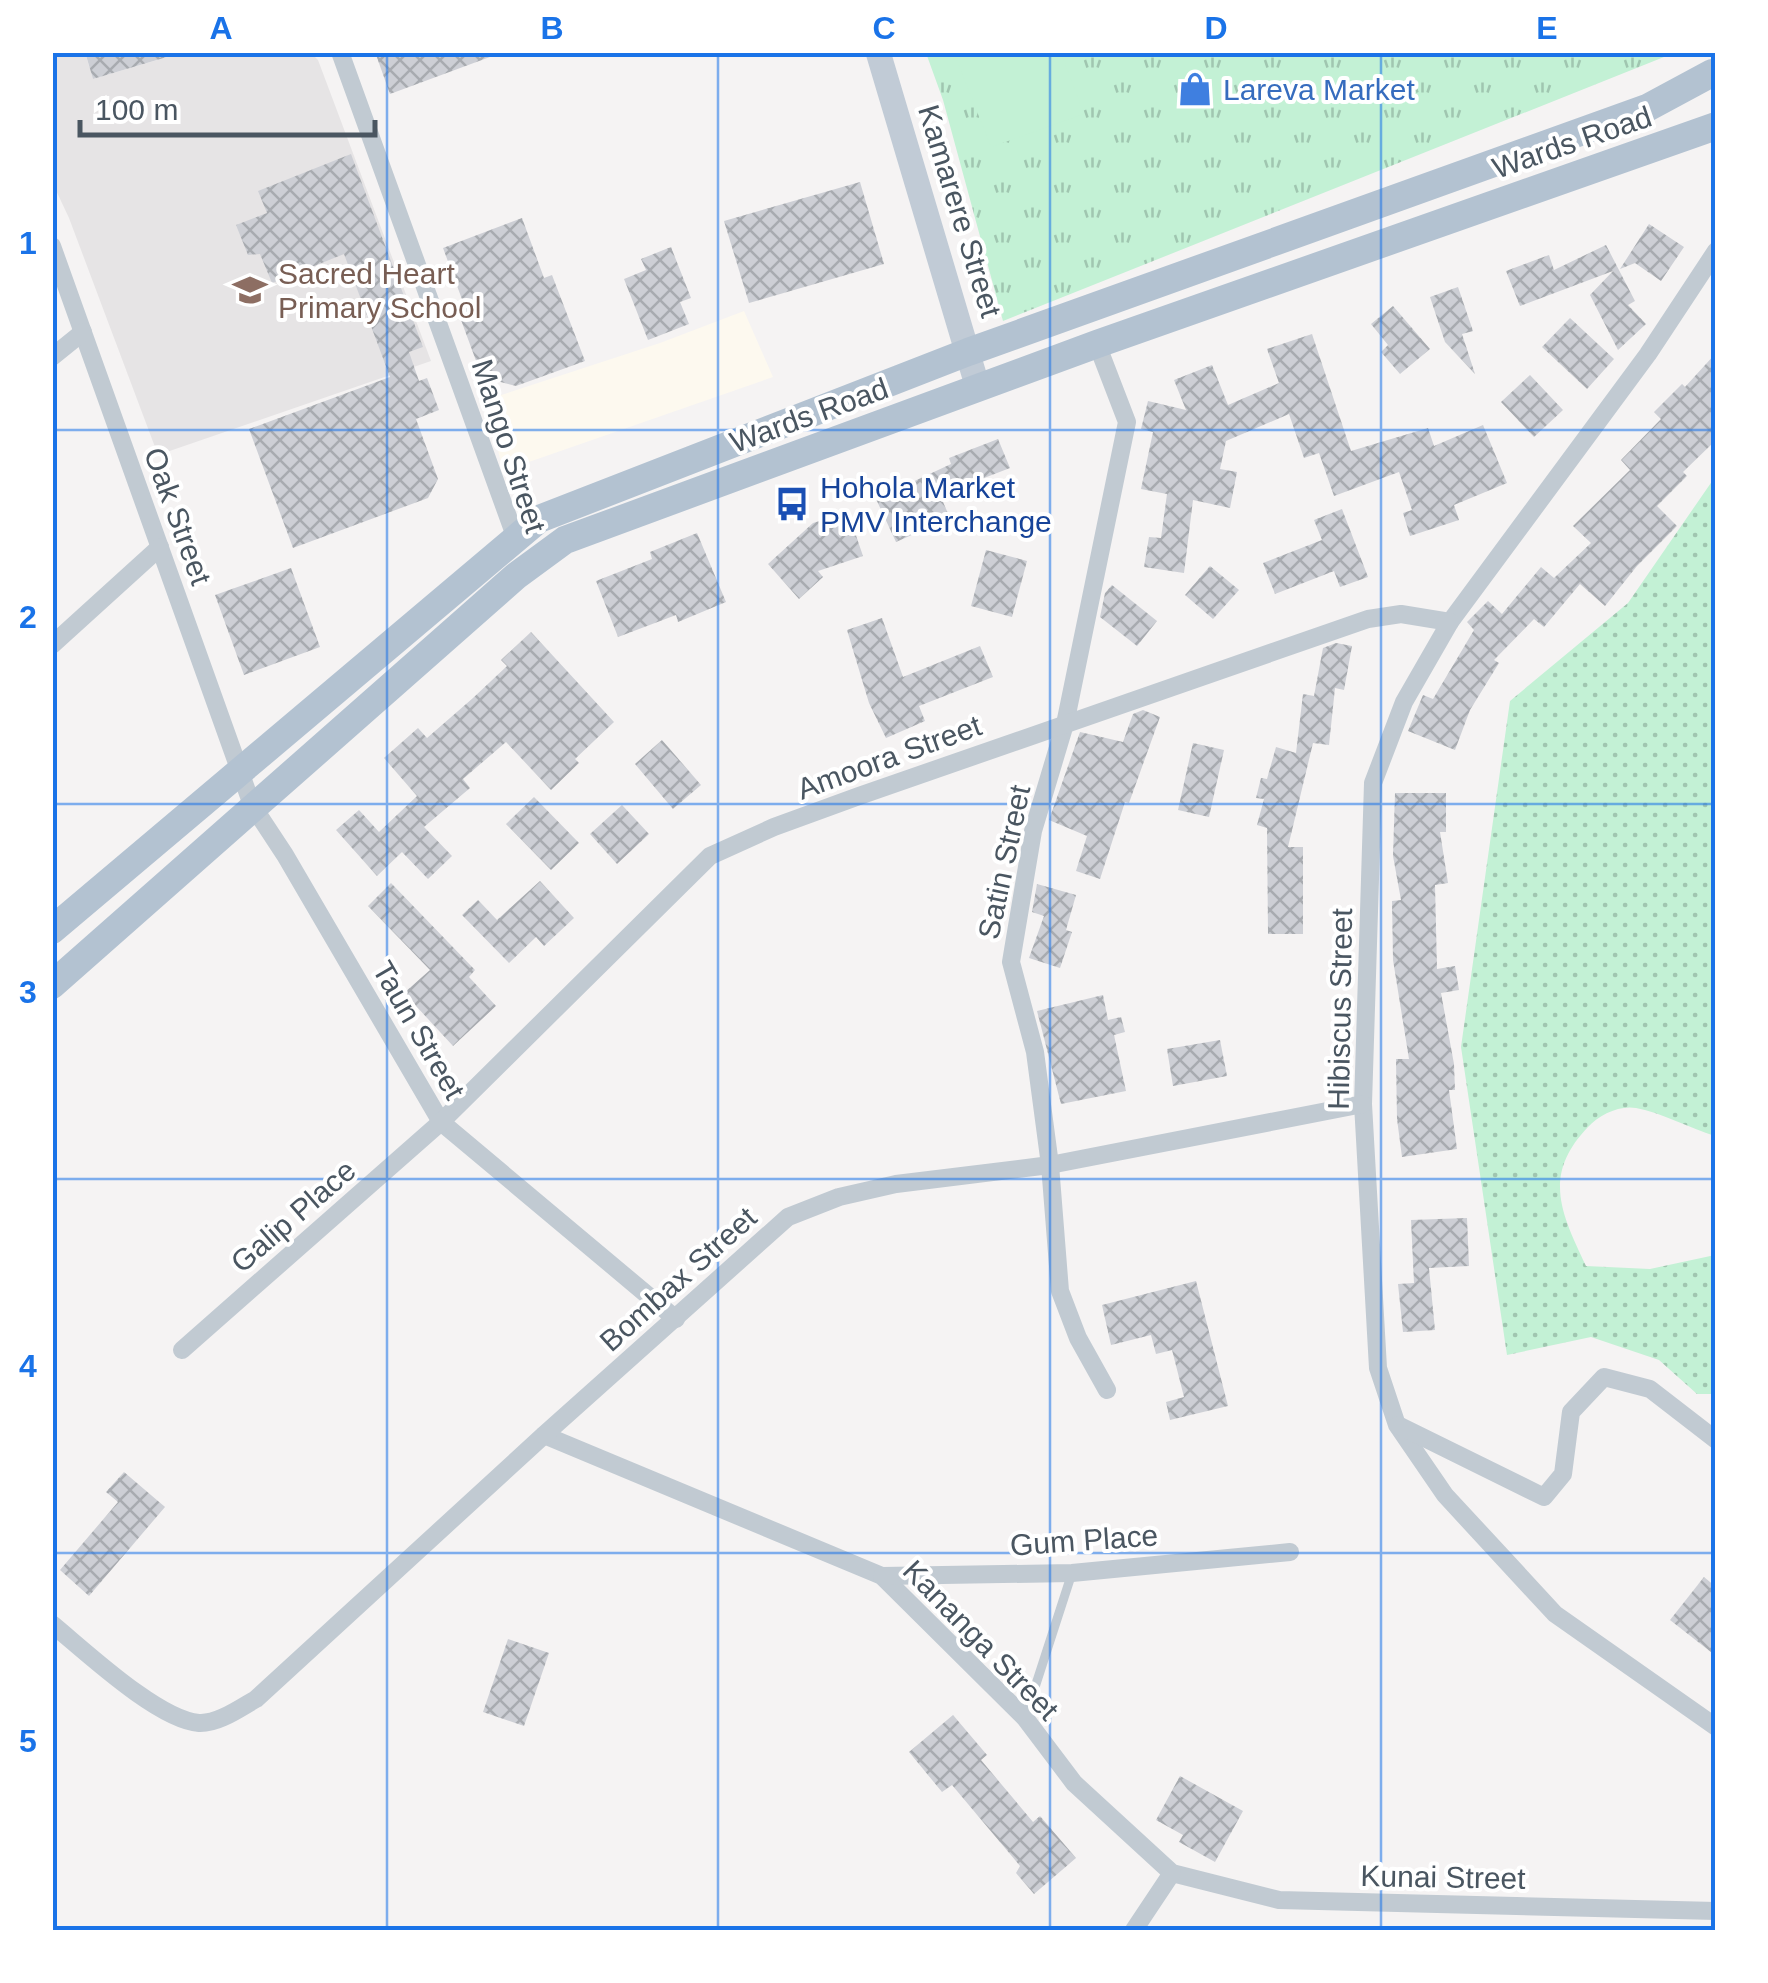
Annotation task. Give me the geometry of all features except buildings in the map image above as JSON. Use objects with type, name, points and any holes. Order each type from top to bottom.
[{"type":"main road","name":"Wards Road","points":[[52,930],[539,519],[968,352],[1647,108],[1714,72]]},
{"type":"main road","name":"Wards Road","points":[[52,985],[252,805],[516,576],[565,540],[1098,344],[1716,126]]},
{"type":"street","name":"Mango Street","points":[[340,52],[515,536],[516,576]]},
{"type":"street","name":"Kamarere Street","points":[[878,52],[978,388]]},
{"type":"street","name":"Oak Street","points":[[52,246],[252,805]]},
{"type":"street","name":"Hibiscus Street","points":[[1716,251],[1648,354],[1450,622],[1404,702],[1373,783],[1363,1104],[1378,1368],[1397,1425],[1445,1495],[1554,1614],[1716,1727]]},
{"type":"street","points":[[52,357],[83,332]]},
{"type":"street","name":"Satin Street","points":[[1098,344],[1127,422],[1065,724],[1033,831],[1011,962],[1034,1052],[1050,1165],[1060,1291],[1078,1338],[1107,1390]]},
{"type":"street","points":[[52,644],[160,547]]},
{"type":"street","name":"Amoora Street","points":[[441,1122],[710,856],[842,802],[1368,619],[1401,614],[1450,622]]},
{"type":"street","name":"Taun Street","points":[[252,805],[441,1122],[676,1319]]},
{"type":"street","name":"Bombax Street","points":[[52,1624],[149,1701],[202,1723],[226,1715],[256,1699],[544,1434],[788,1217],[839,1197],[896,1184],[1050,1165],[1363,1104]]},
{"type":"street","name":"Galip Place","points":[[182,1350],[441,1122]]},
{"type":"street","points":[[1397,1425],[1544,1497],[1563,1474],[1571,1412],[1604,1376],[1650,1389],[1716,1440]]},
{"type":"street","name":"Kananga Street","points":[[544,1434],[882,1576],[1025,1718],[1074,1783],[1172,1873]]},
{"type":"street","name":"Gum Place","points":[[882,1576],[1072,1573],[1290,1552]]},
{"type":"street","points":[[1134,1930],[1172,1873]]},
{"type":"street","name":"Kunai Street","points":[[1172,1873],[1279,1900],[1716,1911]]},
{"type":"lane","points":[[1025,1718],[1072,1573]]},
{"type":"shaded area","name":"Sacred Heart Primary School","points":[[52,53],[85,53],[93,79],[181,53],[311,53],[318,60],[431,361],[158,455],[53,184]]},
{"type":"shaded area","points":[[744,311],[773,377],[503,471],[486,400]]},
{"type":"green space","points":[[926,53],[1674,53],[1003,321],[943,100]]},
{"type":"green space","points":[[954,53],[1061,53],[1084,114],[991,147]]},
{"type":"green space","points":[[1715,477],[1715,1136],[1646,1110],[1616,1110],[1593,1123],[1574,1145],[1565,1162],[1560,1195],[1569,1229],[1586,1266],[1650,1269],[1715,1255],[1715,1394],[1697,1394],[1659,1360],[1591,1337],[1507,1355],[1461,1047],[1510,701],[1628,603]]},
{"type":"place","name":"Lareva Market","points":[[1195,89]]},
{"type":"place","name":"Sacred Heart Primary School","points":[[250,290]]},
{"type":"place","name":"Hohola Market PMV Interchange","points":[[792,504]]}]
